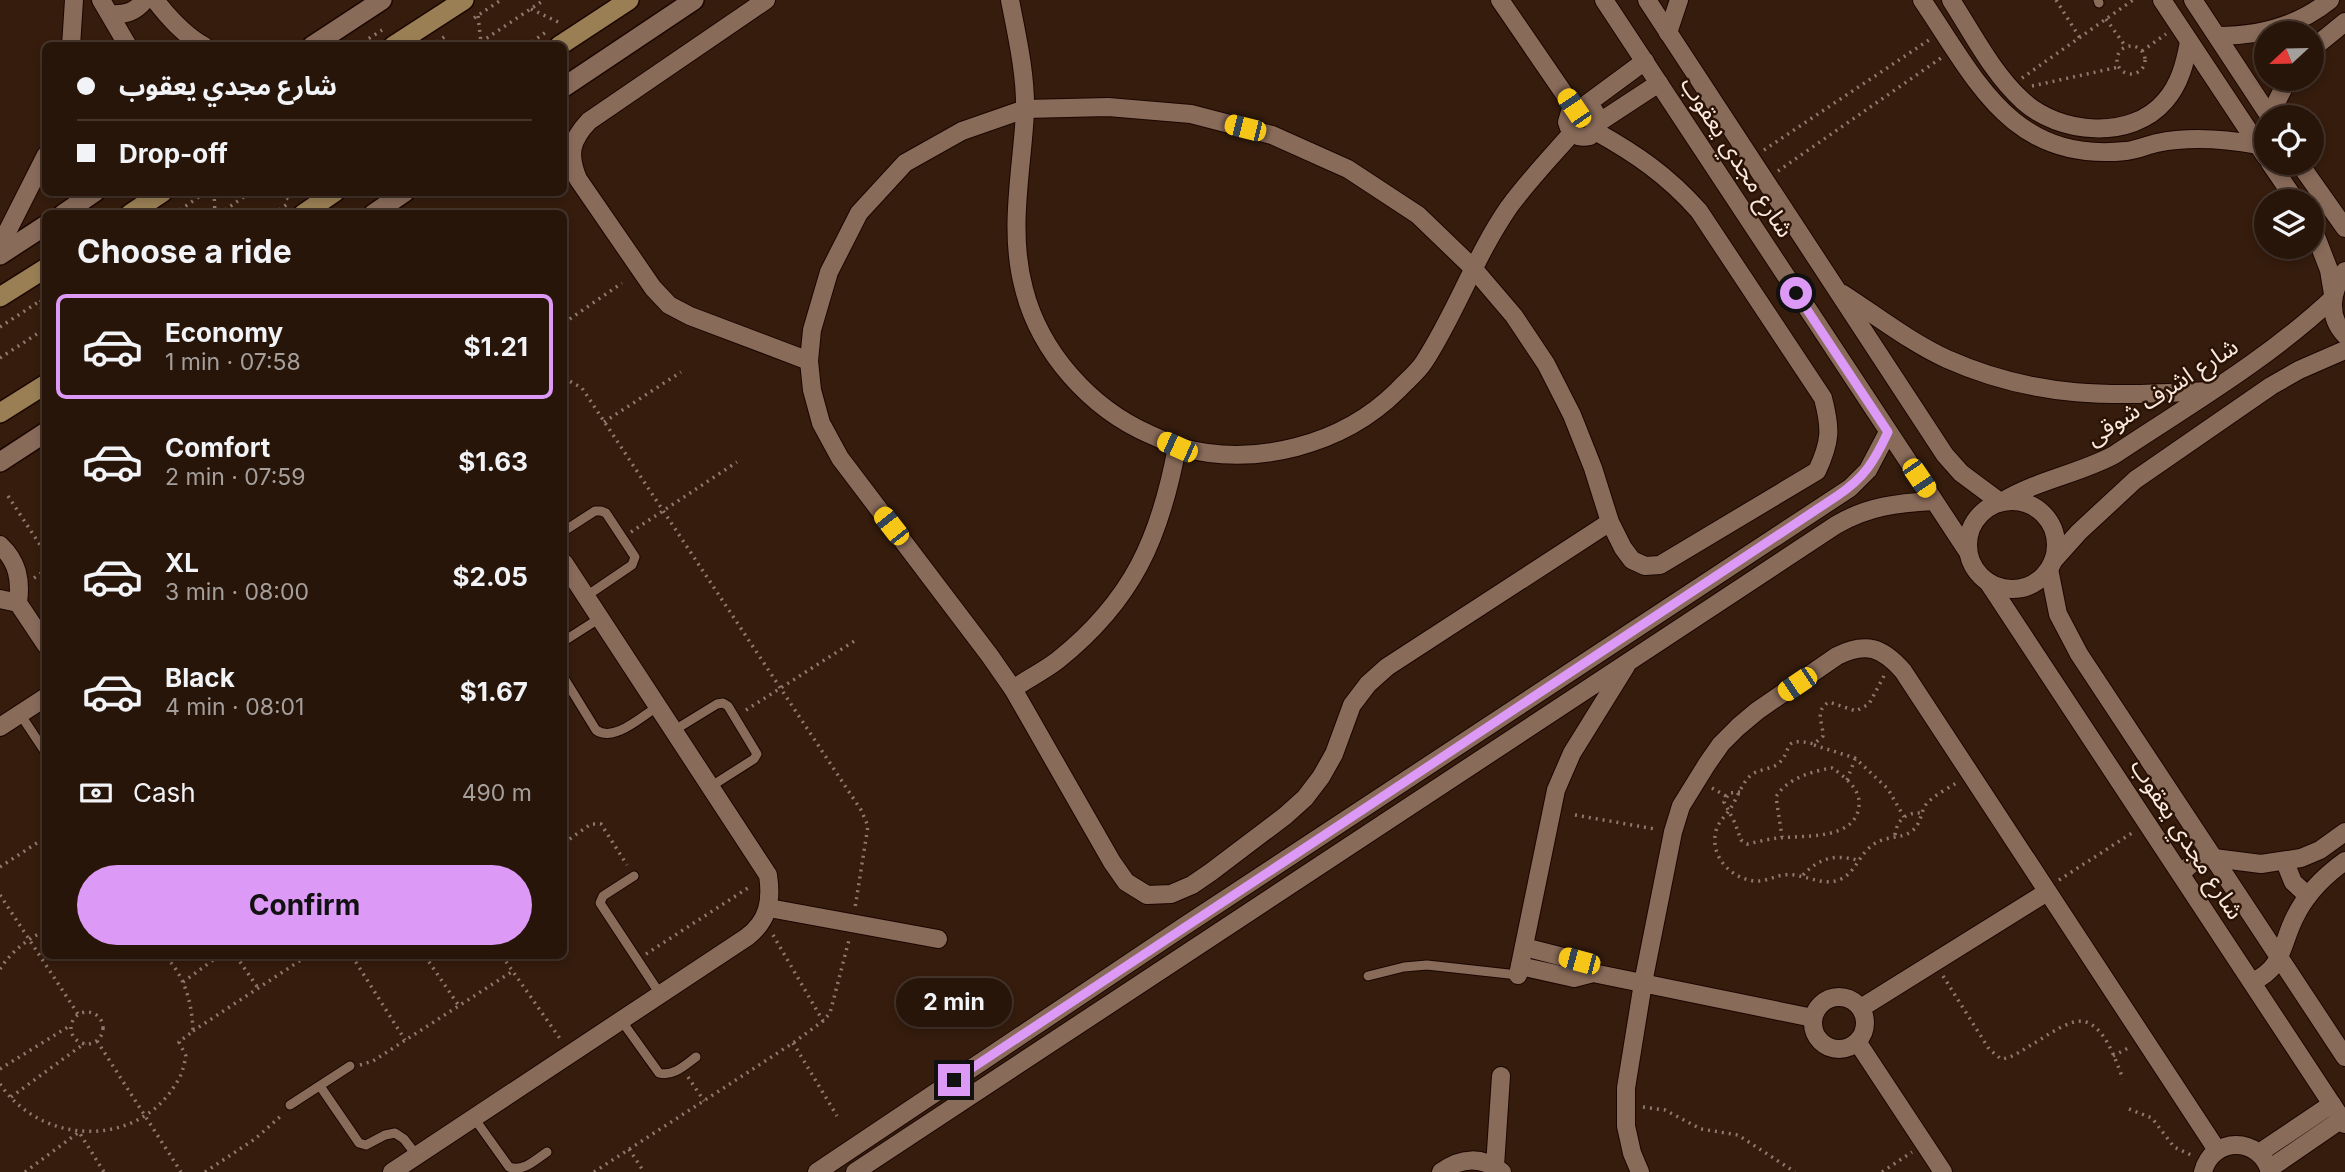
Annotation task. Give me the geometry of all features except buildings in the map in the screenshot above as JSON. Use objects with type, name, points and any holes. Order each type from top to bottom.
[{"type":"main road","points":[[399,42],[464,0]]},
{"type":"main road","points":[[565,42],[629,0]]},
{"type":"main road","points":[[136,210],[157,196]]},
{"type":"main road","points":[[298,207],[325,196]]},
{"type":"main road","points":[[0,297],[42,271]]},
{"type":"main road","points":[[0,413],[42,387]]},
{"type":"street","points":[[71,42],[74,0]]},
{"type":"street","points":[[106,7],[130,13],[139,8],[145,0]]},
{"type":"street","points":[[155,0],[171,20],[198,42]]},
{"type":"street","points":[[318,42],[382,0]]},
{"type":"street","points":[[567,85],[694,0]]},
{"type":"street","points":[[766,0],[589,121],[578,133],[572,148],[572,164],[578,179],[660,297],[690,316],[809,361]]},
{"type":"street","points":[[1010,0],[1020,55],[1025,110],[1015,233],[1024,289],[1046,342],[1080,388],[1125,423],[1177,447],[1209,453],[1269,453],[1327,438],[1380,408],[1422,366],[1452,314],[1473,268],[1510,207],[1572,133]]},
{"type":"street","points":[[1500,0],[1579,107],[1595,112],[1597,127],[1654,167],[1699,211],[1823,398],[1829,424],[1827,449],[1817,471],[1660,565],[1646,566],[1632,560],[1623,548],[1610,522],[1594,468],[1572,415],[1546,365],[1514,316],[1473,268],[1418,215],[1348,169],[1272,135],[1191,114],[1108,107],[1025,110],[962,131],[905,163],[859,213],[829,272],[812,330],[809,361],[812,390],[821,423],[840,458],[1013,688],[1126,882],[1147,895],[1171,894],[1192,885],[1305,798],[1334,754],[1352,705],[1368,684],[1387,667],[1610,522]]},
{"type":"street","name":"شارع مجدي يعقوب","points":[[1604,0],[1968,552]]},
{"type":"street","name":"شارع مجدي يعقوب","points":[[1647,0],[1945,456],[1961,473],[2001,502]]},
{"type":"street","points":[[1668,33],[1679,0]]},
{"type":"street","points":[[1923,0],[1984,93],[2003,114],[2049,143],[2076,151],[2104,153],[2131,151],[2158,143],[2208,139],[2254,149]]},
{"type":"street","points":[[1951,0],[2010,89],[2025,104],[2047,118],[2072,126],[2098,129],[2124,125],[2148,116],[2165,102],[2177,84],[2185,64],[2189,42]]},
{"type":"street","points":[[2162,0],[2254,139]]},
{"type":"street","points":[[2193,0],[2261,105]]},
{"type":"street","points":[[2304,21],[2330,0]]},
{"type":"street","points":[[106,7],[126,42]]},
{"type":"street","points":[[2324,39],[2345,22]]},
{"type":"street","points":[[2217,36],[2254,34]]},
{"type":"street","points":[[1645,61],[1570,112],[1567,122],[1572,133],[1584,137],[1660,83]]},
{"type":"street","points":[[2148,116],[2158,143]]},
{"type":"street","points":[[0,246],[42,163]]},
{"type":"street","points":[[2308,175],[2345,228]]},
{"type":"street","points":[[70,210],[90,196]]},
{"type":"street","points":[[379,210],[399,196]]},
{"type":"street","points":[[0,255],[42,228]]},
{"type":"street","points":[[2324,257],[2329,270],[2336,320],[2345,335]]},
{"type":"street","points":[[2333,296],[2345,271]]},
{"type":"street","points":[[1835,289],[1911,339],[1946,358],[1982,373],[2020,384],[2098,395],[2210,391]]},
{"type":"street","name":"شارع اشرف شوقى","points":[[2001,502],[2032,486],[2069,475],[2103,460],[2282,343],[2333,296]]},
{"type":"street","points":[[2051,565],[2055,540],[2048,520],[2033,506],[2013,500],[2001,502],[1988,507],[1971,527],[1968,552],[1975,569],[1988,582],[2001,587],[2014,589],[2028,586],[2039,579],[2051,565],[2079,532],[2136,480],[2271,386],[2299,370],[2345,350]]},
{"type":"street","points":[[817,1172],[1183,927],[1850,488],[1868,470],[1888,432]]},
{"type":"street","points":[[0,462],[42,435]]},
{"type":"street","points":[[1013,688],[1056,662],[1095,628],[1127,588],[1151,543],[1168,494],[1177,447]]},
{"type":"street","points":[[855,1172],[1836,525],[1887,504],[1934,501]]},
{"type":"street","points":[[1824,505],[1836,525]]},
{"type":"street","points":[[0,545],[14,562],[19,574],[18,603],[42,639]]},
{"type":"street","name":"شارع مجدي يعقوب","points":[[2051,565],[2052,592],[2067,634],[2345,1057]]},
{"type":"street","points":[[392,1172],[747,937],[766,913],[770,897],[768,875],[567,568]]},
{"type":"street","name":"شارع مجدي يعقوب","points":[[1988,582],[2344,1121]]},
{"type":"street","points":[[0,599],[18,603]]},
{"type":"street","points":[[1640,1172],[1632,1153],[1625,1105],[1627,1073],[1673,832],[1681,806],[1721,744],[1757,711],[1849,650],[1861,648],[1874,649],[1892,658],[1903,671],[2217,1150]]},
{"type":"street","points":[[1630,660],[1562,772],[1552,807],[1519,971],[1574,978],[1593,973],[1813,1018]]},
{"type":"street","points":[[0,727],[42,700]]},
{"type":"street","points":[[2181,874],[2201,859],[2261,864],[2285,862],[2320,850],[2345,832]]},
{"type":"street","points":[[2252,982],[2273,969],[2280,958],[2291,926],[2308,896],[2323,878],[2345,861]]},
{"type":"street","points":[[2285,862],[2293,882],[2308,896]]},
{"type":"street","points":[[1861,1008],[2046,890]]},
{"type":"street","points":[[766,913],[853,923],[938,939]]},
{"type":"street","points":[[1183,927],[1196,946]]},
{"type":"street","points":[[1524,947],[1579,961],[1593,973]]},
{"type":"street","points":[[1839,996],[1855,1002],[1861,1008],[1865,1015],[1865,1030],[1858,1042],[1843,1050],[1827,1046],[1815,1034],[1813,1018],[1822,1003],[1839,996]]},
{"type":"street","points":[[1858,1042],[1943,1172]]},
{"type":"street","points":[[1441,1172],[1461,1160],[1484,1161],[1499,1169],[1501,1076]]},
{"type":"street","points":[[2259,1153],[2332,1104]]},
{"type":"street","points":[[2197,1166],[2217,1150],[2243,1144],[2259,1153],[2270,1170],[2344,1121]]},
{"type":"lane","points":[[567,529],[601,510],[606,513],[635,557],[634,563],[585,597]]},
{"type":"lane","points":[[567,639],[600,618]]},
{"type":"lane","points":[[567,683],[596,730],[605,735],[614,734],[657,707]]},
{"type":"lane","points":[[673,731],[720,703],[729,706],[755,748],[756,757],[710,787]]},
{"type":"lane","points":[[20,714],[42,747]]},
{"type":"lane","points":[[634,877],[603,896],[600,903],[660,994]]},
{"type":"lane","points":[[1368,976],[1416,965],[1519,971]]},
{"type":"lane","points":[[621,1020],[659,1073],[669,1074],[696,1057]]},
{"type":"lane","points":[[290,1105],[350,1066]]},
{"type":"lane","points":[[320,1086],[359,1143],[366,1145],[395,1133],[404,1139],[417,1156]]},
{"type":"lane","points":[[474,1118],[509,1167],[520,1169],[547,1152]]},
{"type":"path","points":[[478,15],[481,41],[544,0]]},
{"type":"path","points":[[2056,0],[2080,38]]},
{"type":"path","points":[[2010,89],[2133,0]]},
{"type":"path","points":[[531,9],[561,23]]},
{"type":"path","points":[[2106,19],[2126,47]]},
{"type":"path","points":[[2141,51],[2178,25]]},
{"type":"path","points":[[1751,159],[1943,30]]},
{"type":"path","points":[[2132,46],[2141,51],[2144,62],[2138,71],[2128,73],[2119,66],[2118,55],[2126,47],[2132,46]]},
{"type":"path","points":[[1765,180],[1955,49]]},
{"type":"path","points":[[2010,89],[2119,66]]},
{"type":"path","points":[[180,210],[200,196]]},
{"type":"path","points":[[223,210],[245,196]]},
{"type":"path","points":[[280,196],[298,207]]},
{"type":"path","points":[[567,321],[622,283]]},
{"type":"path","points":[[0,327],[42,299]]},
{"type":"path","points":[[0,358],[42,329]]},
{"type":"path","points":[[604,422],[681,373]]},
{"type":"path","points":[[567,380],[582,387],[861,810],[868,826],[853,923],[830,1013],[793,1044],[594,1172]]},
{"type":"path","points":[[623,538],[737,462]]},
{"type":"path","points":[[8,496],[42,548]]},
{"type":"path","points":[[736,717],[856,639]]},
{"type":"path","points":[[1814,744],[1823,736],[1819,716],[1824,705],[1835,702],[1856,711],[1869,704],[1892,658]]},
{"type":"path","points":[[1904,817],[1888,789],[1855,758],[1814,744],[1797,742],[1791,744],[1776,765],[1750,775],[1729,811],[1718,824],[1715,834],[1719,858],[1736,876],[1755,881],[1786,874],[1802,875],[1822,882],[1835,881],[1849,874],[1878,841],[1908,834],[1934,798],[1970,774]]},
{"type":"path","points":[[1847,780],[1855,758]]},
{"type":"path","points":[[1740,792],[1732,792],[1726,796],[1724,802],[1743,843],[1834,832],[1849,823],[1859,809],[1859,799],[1854,789],[1847,780],[1829,768],[1799,778],[1781,789],[1776,802],[1782,837]]},
{"type":"path","points":[[1895,835],[1896,827],[1904,817],[1921,813]]},
{"type":"path","points":[[1574,815],[1673,832]]},
{"type":"path","points":[[567,841],[591,824],[601,824],[634,877]]},
{"type":"path","points":[[2046,890],[2134,832]]},
{"type":"path","points":[[0,867],[42,840]]},
{"type":"path","points":[[1802,875],[1818,862],[1828,858],[1845,857],[1858,861]]},
{"type":"path","points":[[637,960],[768,875]]},
{"type":"path","points":[[0,895],[78,1014]]},
{"type":"path","points":[[766,913],[823,1021]]},
{"type":"path","points":[[0,969],[15,951],[42,932]]},
{"type":"path","points":[[183,982],[212,959]]},
{"type":"path","points":[[237,959],[258,988]]},
{"type":"path","points":[[0,1084],[31,1115],[46,1124],[79,1132],[113,1129],[145,1116],[170,1093],[179,1079],[186,1056],[179,1042],[302,959]]},
{"type":"path","points":[[353,959],[405,1040]]},
{"type":"path","points":[[427,959],[459,1006]]},
{"type":"path","points":[[504,959],[571,1054]]},
{"type":"path","points":[[169,960],[183,982],[191,1006],[193,1031]]},
{"type":"path","points":[[1934,962],[1996,1056],[2007,1058],[2065,1025],[2081,1021],[2096,1028],[2102,1035],[2123,1079]]},
{"type":"path","points":[[350,1066],[373,1061],[513,971]]},
{"type":"path","points":[[0,1069],[71,1025],[78,1014],[90,1012],[100,1018],[103,1030],[97,1041],[85,1044],[11,1097]]},
{"type":"path","points":[[71,1025],[74,1037],[85,1044]]},
{"type":"path","points":[[97,1041],[181,1172]]},
{"type":"path","points":[[793,1044],[837,1116]]},
{"type":"path","points":[[681,1068],[704,1101]]},
{"type":"path","points":[[205,1172],[263,1133],[290,1105]]},
{"type":"path","points":[[1625,1105],[1665,1110],[1701,1129],[1738,1135],[1795,1172]]},
{"type":"path","points":[[2129,1109],[2152,1118],[2173,1146],[2191,1154],[2197,1166]]},
{"type":"path","points":[[25,1172],[79,1132]]},
{"type":"path","points":[[79,1132],[104,1172]]},
{"type":"path","points":[[1882,1172],[1925,1144]]},
{"type":"path","points":[[629,1149],[644,1172]]},
{"type":"route","points":[[954,1080],[1850,488],[1868,470],[1888,432],[1796,293]]}]
